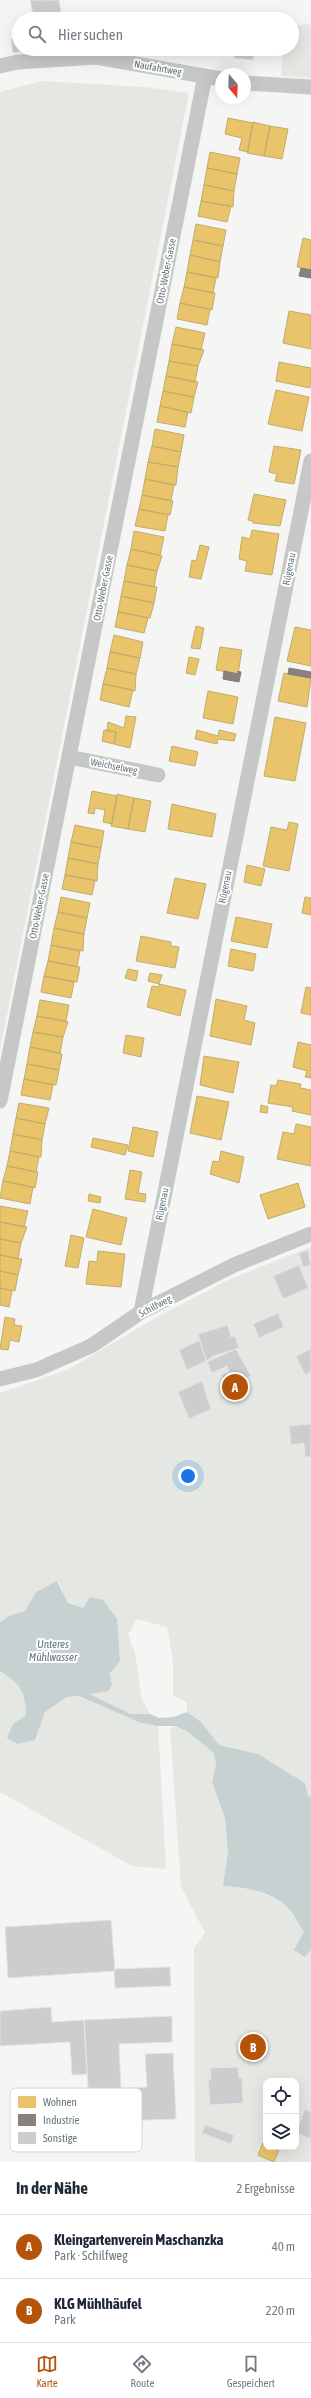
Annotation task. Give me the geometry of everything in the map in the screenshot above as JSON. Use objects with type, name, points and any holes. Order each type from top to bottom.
[{"type":"street","name":"Naufahrtweg","points":[[0,66],[18,62],[96,57],[215,78]]},
{"type":"street","name":"Otto-Weber-Gasse","points":[[0,1101],[205,76]]},
{"type":"street","points":[[251,83],[311,87]]},
{"type":"street","name":"Rügenau","points":[[141,1312],[311,461]]},
{"type":"street","name":"Weichselweg","points":[[69,757],[158,775]]},
{"type":"street","name":"Schilfweg","points":[[0,1379],[36,1370],[92,1346],[141,1312],[234,1266],[311,1234]]},
{"type":"shaded area","points":[[311,24],[311,78],[281,76],[282,56],[299,56],[299,25]]},
{"type":"shaded area","points":[[42,81],[144,87],[189,93],[0,1050],[0,92]]},
{"type":"shaded area","points":[[311,1247],[311,1797],[308,1796],[305,1783],[258,1754],[219,1745],[201,1722],[187,1712],[187,1702],[173,1696],[173,1660],[167,1627],[137,1619],[128,1634],[135,1654],[142,1700],[150,1714],[131,1714],[88,1694],[112,1685],[110,1673],[119,1661],[118,1641],[83,1609],[68,1603],[58,1581],[37,1592],[25,1611],[11,1615],[0,1622],[0,1393],[67,1370],[159,1316],[230,1279]]},
{"type":"shaded area","points":[[0,1671],[18,1684],[25,1699],[26,1715],[13,1724],[35,1740],[45,1712],[67,1697],[79,1696],[141,1723],[158,1726],[166,1869],[132,1866],[0,1792]]},
{"type":"shaded area","points":[[176,1726],[188,1732],[214,1753],[216,1765],[212,1782],[225,1818],[228,1852],[224,1885],[248,1888],[271,1896],[282,1903],[298,1920],[304,1932],[305,1957],[311,1950],[311,2162],[195,2162],[194,1948],[205,1933],[181,1886],[170,1729]]},
{"type":"water","name":"Unteres Mühlwasser","points":[[57,1581],[68,1603],[83,1608],[90,1597],[103,1600],[117,1619],[120,1661],[110,1673],[112,1685],[108,1691],[89,1694],[131,1714],[150,1714],[159,1718],[174,1717],[187,1712],[201,1722],[219,1745],[258,1754],[305,1783],[308,1796],[311,1797],[311,1950],[305,1957],[294,1950],[304,1932],[291,1911],[282,1903],[267,1894],[258,1891],[241,1887],[223,1886],[228,1852],[225,1818],[212,1782],[216,1765],[214,1753],[188,1732],[176,1726],[158,1726],[141,1723],[79,1696],[67,1697],[45,1712],[35,1740],[18,1744],[7,1738],[13,1724],[26,1715],[23,1694],[13,1680],[0,1671],[0,1622],[11,1615],[25,1611],[36,1592]]},
{"type":"building: Wohnen","points":[[228,118],[253,123],[248,152],[239,150],[242,138],[225,134]]},
{"type":"building: Wohnen","points":[[253,122],[270,126],[264,156],[247,153]]},
{"type":"building: Wohnen","points":[[270,126],[288,129],[282,159],[264,156]]},
{"type":"building: Wohnen","points":[[210,152],[240,158],[237,174],[207,168]]},
{"type":"building: Wohnen","points":[[207,168],[237,174],[234,191],[204,185]]},
{"type":"building: Wohnen","points":[[204,185],[234,191],[233,207],[201,201]]},
{"type":"building: Wohnen","points":[[201,201],[231,206],[227,222],[198,216]]},
{"type":"building: Wohnen","points":[[196,224],[226,230],[223,246],[193,240]]},
{"type":"building: Wohnen","points":[[303,238],[311,240],[311,270],[297,267]]},
{"type":"building: Wohnen","points":[[193,240],[223,246],[220,262],[190,255]]},
{"type":"building: Wohnen","points":[[190,255],[220,262],[218,278],[187,272]]},
{"type":"building: Wohnen","points":[[187,272],[216,278],[213,293],[184,287]]},
{"type":"building: Wohnen","points":[[184,287],[215,293],[212,310],[180,303]]},
{"type":"building: Wohnen","points":[[180,303],[210,309],[207,325],[177,319]]},
{"type":"building: Wohnen","points":[[289,311],[311,315],[311,349],[283,343]]},
{"type":"building: Wohnen","points":[[176,327],[205,333],[201,350],[172,344]]},
{"type":"building: Wohnen","points":[[172,344],[204,350],[198,366],[169,361]]},
{"type":"building: Wohnen","points":[[169,361],[198,366],[195,382],[166,376]]},
{"type":"building: Wohnen","points":[[279,362],[311,368],[310,388],[276,381]]},
{"type":"building: Wohnen","points":[[166,376],[198,382],[194,397],[163,391]]},
{"type":"building: Wohnen","points":[[276,390],[309,397],[302,431],[268,424]]},
{"type":"building: Wohnen","points":[[163,391],[194,397],[191,413],[160,406]]},
{"type":"building: Wohnen","points":[[160,406],[188,412],[185,427],[157,422]]},
{"type":"building: Wohnen","points":[[155,429],[184,435],[181,452],[152,446]]},
{"type":"building: Wohnen","points":[[152,446],[181,452],[178,467],[148,462]]},
{"type":"building: Wohnen","points":[[274,446],[301,450],[294,484],[275,481],[277,474],[269,472]]},
{"type":"building: Wohnen","points":[[148,462],[178,467],[176,485],[145,479]]},
{"type":"building: Wohnen","points":[[145,479],[174,485],[171,501],[142,495]]},
{"type":"building: Wohnen","points":[[254,494],[286,500],[280,526],[253,523],[253,521],[248,520]]},
{"type":"building: Wohnen","points":[[142,495],[173,501],[170,515],[139,509]]},
{"type":"building: Wohnen","points":[[139,509],[168,515],[165,531],[135,526]]},
{"type":"building: Wohnen","points":[[252,530],[279,534],[272,575],[245,571],[247,561],[239,559],[242,537],[250,539]]},
{"type":"building: Wohnen","points":[[134,531],[164,537],[160,555],[131,549]]},
{"type":"building: Wohnen","points":[[200,545],[209,547],[201,579],[189,577],[192,560],[196,561]]},
{"type":"building: Wohnen","points":[[131,549],[162,556],[157,571],[127,565]]},
{"type":"building: Wohnen","points":[[127,565],[157,571],[154,587],[124,581]]},
{"type":"building: Wohnen","points":[[124,581],[157,587],[154,603],[121,596]]},
{"type":"building: Wohnen","points":[[121,596],[154,603],[150,618],[118,612]]},
{"type":"building: Wohnen","points":[[118,612],[148,618],[144,633],[115,627]]},
{"type":"building: Wohnen","points":[[196,626],[204,628],[200,649],[191,648]]},
{"type":"building: Wohnen","points":[[295,627],[311,630],[311,666],[287,661]]},
{"type":"building: Wohnen","points":[[114,635],[143,642],[140,658],[110,652]]},
{"type":"building: Wohnen","points":[[220,647],[242,650],[238,674],[216,670]]},
{"type":"building: Wohnen","points":[[110,652],[140,658],[136,674],[107,668]]},
{"type":"building: Wohnen","points":[[189,657],[199,659],[195,675],[186,673]]},
{"type":"building: Wohnen","points":[[107,668],[136,674],[135,691],[103,684]]},
{"type":"building: Wohnen","points":[[284,673],[311,678],[307,707],[278,701]]},
{"type":"building: Wohnen","points":[[103,684],[133,690],[129,707],[100,700]]},
{"type":"building: Wohnen","points":[[208,691],[238,697],[233,724],[203,718]]},
{"type":"building: Wohnen","points":[[126,716],[136,717],[130,748],[114,744],[116,732],[107,730],[108,722],[124,728]]},
{"type":"building: Wohnen","points":[[275,717],[306,723],[295,781],[264,776]]},
{"type":"building: Wohnen","points":[[104,730],[116,732],[114,744],[102,741]]},
{"type":"building: Wohnen","points":[[197,730],[218,736],[219,730],[236,734],[234,741],[218,739],[217,744],[195,739]]},
{"type":"building: Wohnen","points":[[172,746],[198,752],[195,766],[169,761]]},
{"type":"building: Wohnen","points":[[92,791],[117,796],[112,824],[103,822],[105,810],[95,808],[94,814],[88,813]]},
{"type":"building: Wohnen","points":[[117,794],[134,798],[128,829],[111,826]]},
{"type":"building: Wohnen","points":[[134,798],[151,801],[145,832],[128,829]]},
{"type":"building: Wohnen","points":[[172,804],[216,814],[212,837],[168,829]]},
{"type":"building: Wohnen","points":[[289,822],[298,824],[289,871],[263,866],[271,827],[287,830]]},
{"type":"building: Wohnen","points":[[75,825],[104,831],[101,848],[71,842]]},
{"type":"building: Wohnen","points":[[71,842],[101,848],[98,864],[68,858]]},
{"type":"building: Wohnen","points":[[68,858],[98,864],[97,881],[65,875]]},
{"type":"building: Wohnen","points":[[247,865],[265,869],[261,886],[244,882]]},
{"type":"building: Wohnen","points":[[65,875],[95,880],[92,895],[62,889]]},
{"type":"building: Wohnen","points":[[175,878],[206,884],[198,919],[167,913]]},
{"type":"building: Wohnen","points":[[61,897],[90,903],[87,918],[58,912]]},
{"type":"building: Wohnen","points":[[305,897],[311,898],[311,915],[302,913]]},
{"type":"building: Wohnen","points":[[58,912],[87,918],[84,934],[54,928]]},
{"type":"building: Wohnen","points":[[236,917],[272,924],[267,948],[231,941]]},
{"type":"building: Wohnen","points":[[54,928],[84,934],[83,951],[51,945]]},
{"type":"building: Wohnen","points":[[141,936],[171,942],[171,946],[179,947],[175,968],[136,961]]},
{"type":"building: Wohnen","points":[[51,945],[80,951],[77,967],[48,961]]},
{"type":"building: Wohnen","points":[[231,949],[256,954],[253,971],[228,966]]},
{"type":"building: Wohnen","points":[[48,961],[80,967],[77,982],[44,976]]},
{"type":"building: Wohnen","points":[[128,969],[138,971],[136,981],[125,978]]},
{"type":"building: Wohnen","points":[[150,973],[162,975],[159,984],[148,981]]},
{"type":"building: Wohnen","points":[[44,976],[74,982],[71,998],[41,992]]},
{"type":"building: Wohnen","points":[[159,984],[186,990],[180,1016],[147,1007],[152,986],[159,987]]},
{"type":"building: Wohnen","points":[[306,987],[311,988],[311,1015],[301,1013]]},
{"type":"building: Wohnen","points":[[216,999],[247,1006],[244,1020],[255,1023],[251,1045],[210,1036]]},
{"type":"building: Wohnen","points":[[40,1000],[69,1005],[66,1021],[37,1016]]},
{"type":"building: Wohnen","points":[[37,1016],[68,1022],[63,1037],[33,1032]]},
{"type":"building: Wohnen","points":[[33,1032],[63,1037],[60,1053],[30,1047]]},
{"type":"building: Wohnen","points":[[126,1035],[144,1038],[141,1057],[123,1053]]},
{"type":"building: Wohnen","points":[[298,1042],[311,1045],[311,1078],[305,1077],[307,1071],[293,1067]]},
{"type":"building: Wohnen","points":[[30,1047],[62,1054],[59,1070],[27,1064]]},
{"type":"building: Wohnen","points":[[204,1056],[239,1062],[233,1093],[200,1085]]},
{"type":"building: Wohnen","points":[[27,1064],[59,1070],[56,1085],[24,1079]]},
{"type":"building: Wohnen","points":[[24,1079],[53,1085],[50,1100],[21,1095]]},
{"type":"building: Wohnen","points":[[278,1080],[301,1084],[300,1088],[311,1090],[311,1115],[292,1111],[293,1107],[268,1103],[271,1085],[276,1086]]},
{"type":"building: Wohnen","points":[[197,1096],[229,1102],[221,1140],[190,1133]]},
{"type":"building: Wohnen","points":[[19,1103],[49,1108],[45,1124],[16,1118]]},
{"type":"building: Wohnen","points":[[261,1105],[268,1107],[267,1113],[260,1112]]},
{"type":"building: Wohnen","points":[[16,1118],[45,1124],[42,1140],[13,1134]]},
{"type":"building: Wohnen","points":[[296,1124],[311,1127],[311,1166],[277,1159],[283,1132],[294,1134]]},
{"type":"building: Wohnen","points":[[133,1127],[158,1132],[153,1157],[128,1151]]},
{"type":"building: Wohnen","points":[[13,1134],[42,1140],[41,1157],[10,1151]]},
{"type":"building: Wohnen","points":[[93,1138],[128,1145],[125,1155],[91,1147]]},
{"type":"building: Wohnen","points":[[10,1151],[39,1157],[36,1172],[7,1166]]},
{"type":"building: Wohnen","points":[[221,1151],[244,1157],[239,1183],[210,1174],[213,1161],[219,1162]]},
{"type":"building: Wohnen","points":[[7,1166],[38,1172],[35,1188],[3,1181]]},
{"type":"building: Wohnen","points":[[130,1170],[142,1172],[138,1193],[146,1194],[145,1202],[125,1199]]},
{"type":"building: Wohnen","points":[[3,1181],[33,1187],[30,1204],[0,1198]]},
{"type":"building: Wohnen","points":[[298,1183],[305,1207],[268,1219],[260,1195]]},
{"type":"building: Wohnen","points":[[89,1194],[101,1197],[100,1203],[88,1201]]},
{"type":"building: Wohnen","points":[[0,1206],[28,1211],[24,1227],[0,1222]]},
{"type":"building: Wohnen","points":[[93,1209],[127,1218],[121,1245],[86,1237]]},
{"type":"building: Wohnen","points":[[0,1222],[27,1227],[21,1243],[0,1239]]},
{"type":"building: Wohnen","points":[[71,1235],[84,1238],[78,1268],[65,1266]]},
{"type":"building: Wohnen","points":[[0,1239],[21,1243],[18,1259],[0,1255]]},
{"type":"building: Wohnen","points":[[98,1251],[125,1254],[121,1287],[86,1284],[89,1261],[97,1262]]},
{"type":"building: Wohnen","points":[[0,1255],[22,1259],[18,1275],[0,1271]]},
{"type":"building: Wohnen","points":[[0,1271],[18,1275],[15,1291],[0,1288]]},
{"type":"building: Wohnen","points":[[0,1288],[12,1291],[9,1307],[0,1305]]},
{"type":"building: Wohnen","points":[[5,1317],[15,1319],[14,1325],[22,1326],[19,1342],[10,1340],[8,1350],[0,1349]]},
{"type":"building: Wohnen","points":[[263,2143],[263,2150],[279,2150],[274,2162],[258,2155]]},
{"type":"building: Industrie","points":[[301,268],[311,270],[311,278],[299,276]]},
{"type":"building: Industrie","points":[[289,668],[311,672],[311,678],[288,674]]},
{"type":"building: Industrie","points":[[224,671],[238,674],[238,671],[241,672],[239,682],[223,679]]},
{"type":"building: Sonstige","points":[[30,0],[59,0],[61,12],[33,12]]},
{"type":"building: Sonstige","points":[[234,56],[253,56],[253,60],[234,58]]},
{"type":"building: Sonstige","points":[[308,1250],[311,1265],[303,1267],[299,1253]]},
{"type":"building: Sonstige","points":[[299,1265],[308,1288],[283,1299],[273,1276]]},
{"type":"building: Sonstige","points":[[278,1313],[284,1327],[259,1338],[253,1324]]},
{"type":"building: Sonstige","points":[[228,1325],[231,1337],[235,1336],[239,1348],[213,1356],[206,1361],[198,1334]]},
{"type":"building: Sonstige","points":[[200,1340],[206,1361],[187,1370],[179,1350]]},
{"type":"building: Sonstige","points":[[236,1349],[251,1376],[238,1382],[234,1374],[223,1379],[221,1375],[229,1372],[227,1366],[212,1373],[207,1362]]},
{"type":"building: Sonstige","points":[[311,1349],[311,1372],[305,1375],[296,1356]]},
{"type":"building: Sonstige","points":[[202,1381],[211,1409],[189,1419],[178,1392]]},
{"type":"building: Sonstige","points":[[311,1424],[311,1457],[305,1457],[304,1443],[291,1445],[289,1426]]},
{"type":"building: Sonstige","points":[[111,1920],[115,1971],[8,1978],[5,1927]]},
{"type":"building: Sonstige","points":[[170,1967],[171,1986],[115,1988],[114,1969]]},
{"type":"building: Sonstige","points":[[51,2007],[52,2022],[84,2020],[87,2074],[72,2075],[70,2042],[0,2046],[0,2011]]},
{"type":"building: Sonstige","points":[[172,2016],[172,2042],[119,2044],[121,2088],[88,2088],[84,2020]]},
{"type":"building: Sonstige","points":[[173,2053],[176,2119],[142,2120],[142,2088],[134,2088],[147,2087],[145,2054]]},
{"type":"building: Sonstige","points":[[238,2067],[239,2078],[242,2078],[243,2103],[210,2105],[208,2079],[211,2079],[210,2068]]},
{"type":"building: Sonstige","points":[[305,2109],[311,2112],[311,2139],[299,2134],[299,2125]]},
{"type":"building: Sonstige","points":[[205,2125],[234,2135],[231,2144],[202,2133]]},
{"type":"place","name":"Kleingartenverein Maschanzka","points":[[235,1387]]},
{"type":"place","name":"KLG Mühlhäufel","points":[[253,2047]]}]
